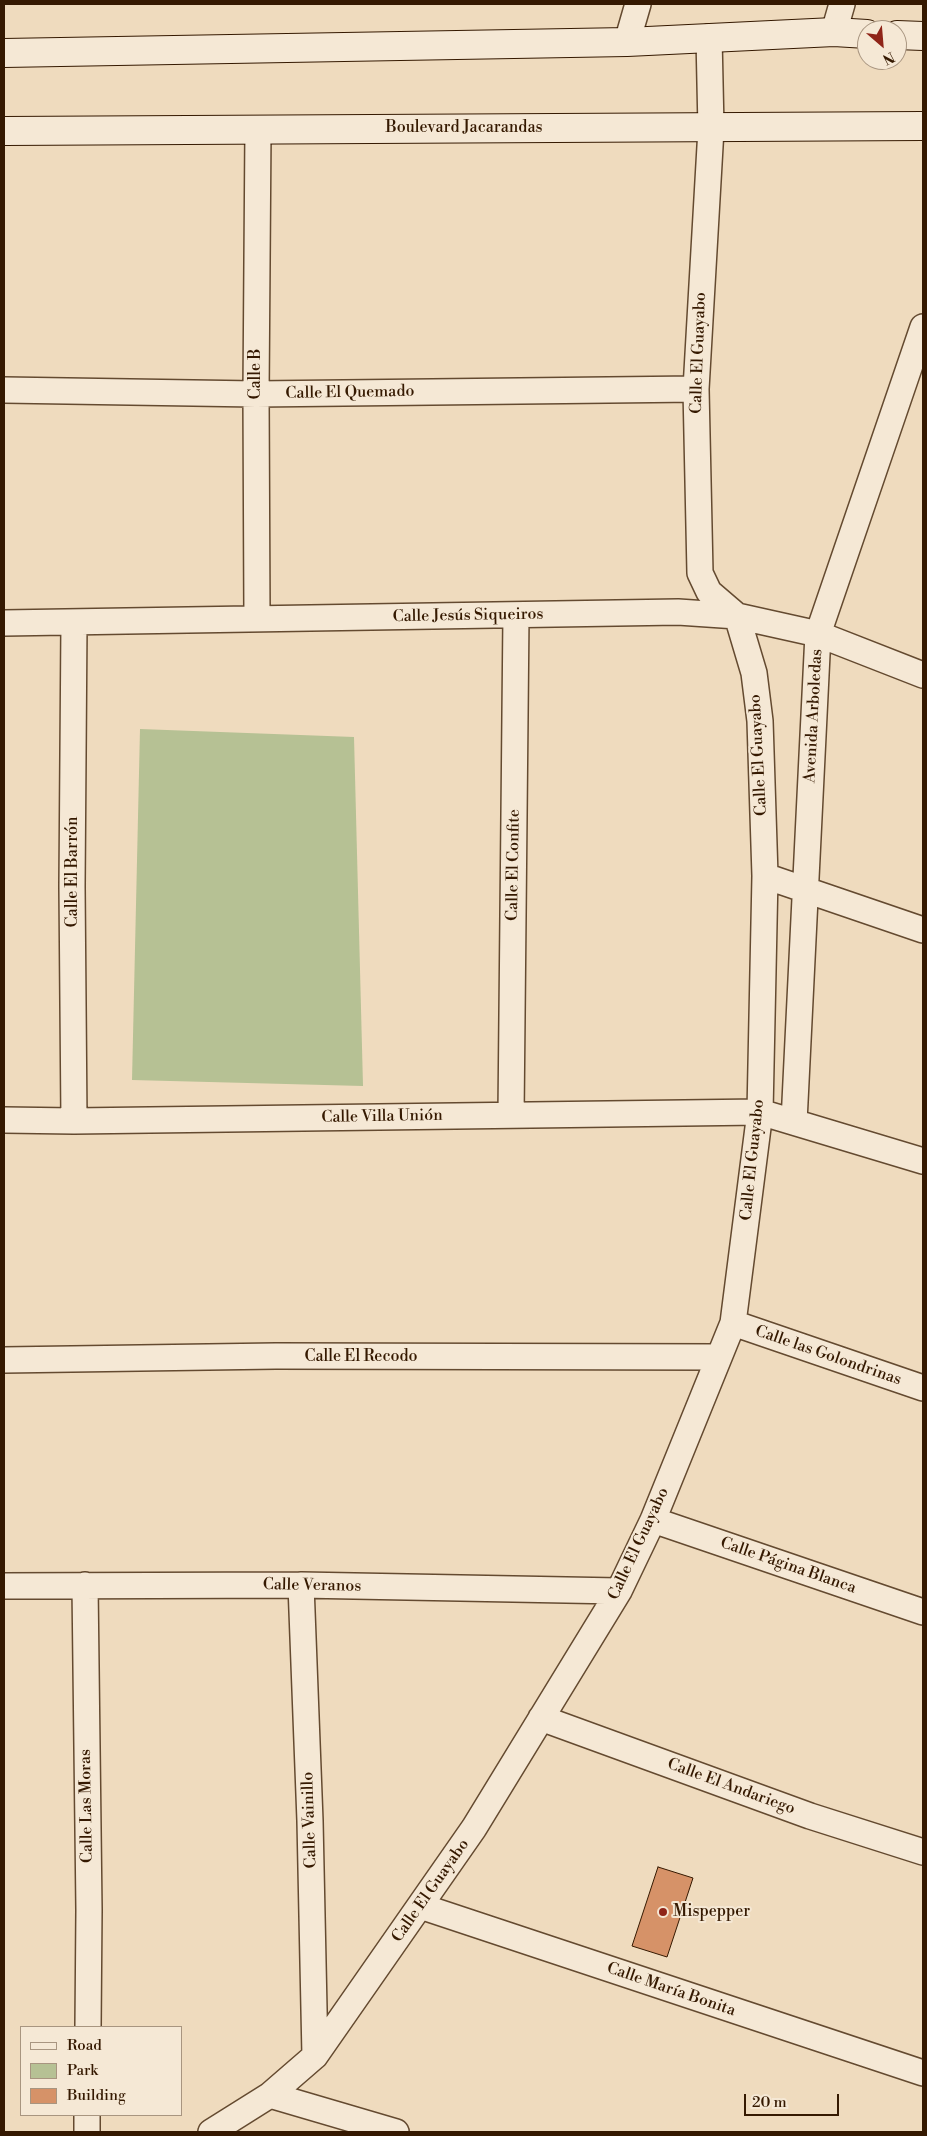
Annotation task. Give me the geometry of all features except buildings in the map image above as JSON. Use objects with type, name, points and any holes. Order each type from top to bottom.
[{"type":"main road","points":[[4,53],[627,42],[834,32],[857,33]]},
{"type":"main road","points":[[907,35],[923,36]]},
{"type":"main road","name":"Boulevard Jacarandas","points":[[4,131],[455,127],[711,129],[923,126]]},
{"type":"street","points":[[627,42],[638,4]]},
{"type":"street","points":[[834,32],[842,4]]},
{"type":"street","name":"Calle El Guayabo","points":[[211,2132],[270,2095],[315,2056],[474,1828],[619,1591],[653,1520],[733,1323],[760,1112],[765,876],[760,720],[754,673],[737,616],[709,592],[700,573],[696,389],[711,129],[709,37]]},
{"type":"street","name":"Calle B","points":[[257,619],[258,129]]},
{"type":"street","name":"Avenida Arboledas","points":[[794,1122],[818,634],[923,327]]},
{"type":"street","name":"Calle El Quemado","points":[[4,390],[256,394],[696,389]]},
{"type":"street","name":"Calle Jesús Siqueiros","points":[[4,623],[678,612],[737,616],[818,634],[923,675]]},
{"type":"street","name":"Calle El Confite","points":[[511,1115],[516,615]]},
{"type":"street","name":"Calle El Barrón","points":[[74,623],[72,886],[74,1121]]},
{"type":"street","points":[[765,876],[804,891],[923,930]]},
{"type":"street","name":"Calle Villa Unión","points":[[4,1120],[74,1121],[760,1112],[923,1161]]},
{"type":"street","name":"Calle las Golondrinas","points":[[733,1323],[923,1388]]},
{"type":"street","name":"Calle El Recodo","points":[[4,1360],[276,1356],[718,1358]]},
{"type":"street","name":"Calle Página Blanca","points":[[653,1520],[923,1612]]},
{"type":"street","name":"Calle Las Moras","points":[[85,1585],[89,1910],[88,2026]]},
{"type":"street","name":"Calle Veranos","points":[[4,1586],[301,1585],[619,1591]]},
{"type":"street","name":"Calle Vainillo","points":[[301,1585],[310,1822],[315,2056]]},
{"type":"street","name":"Calle El Andariego","points":[[541,1718],[810,1816],[923,1852]]},
{"type":"street","name":"Calle María Bonita","points":[[420,1906],[923,2073]]},
{"type":"street","points":[[270,2095],[393,2132]]},
{"type":"street","points":[[87,2116],[87,2132]]},
{"type":"green space","points":[[140,729],[354,737],[363,1086],[132,1080]]},
{"type":"place","name":"Mispepper","points":[[663,1912]]}]
